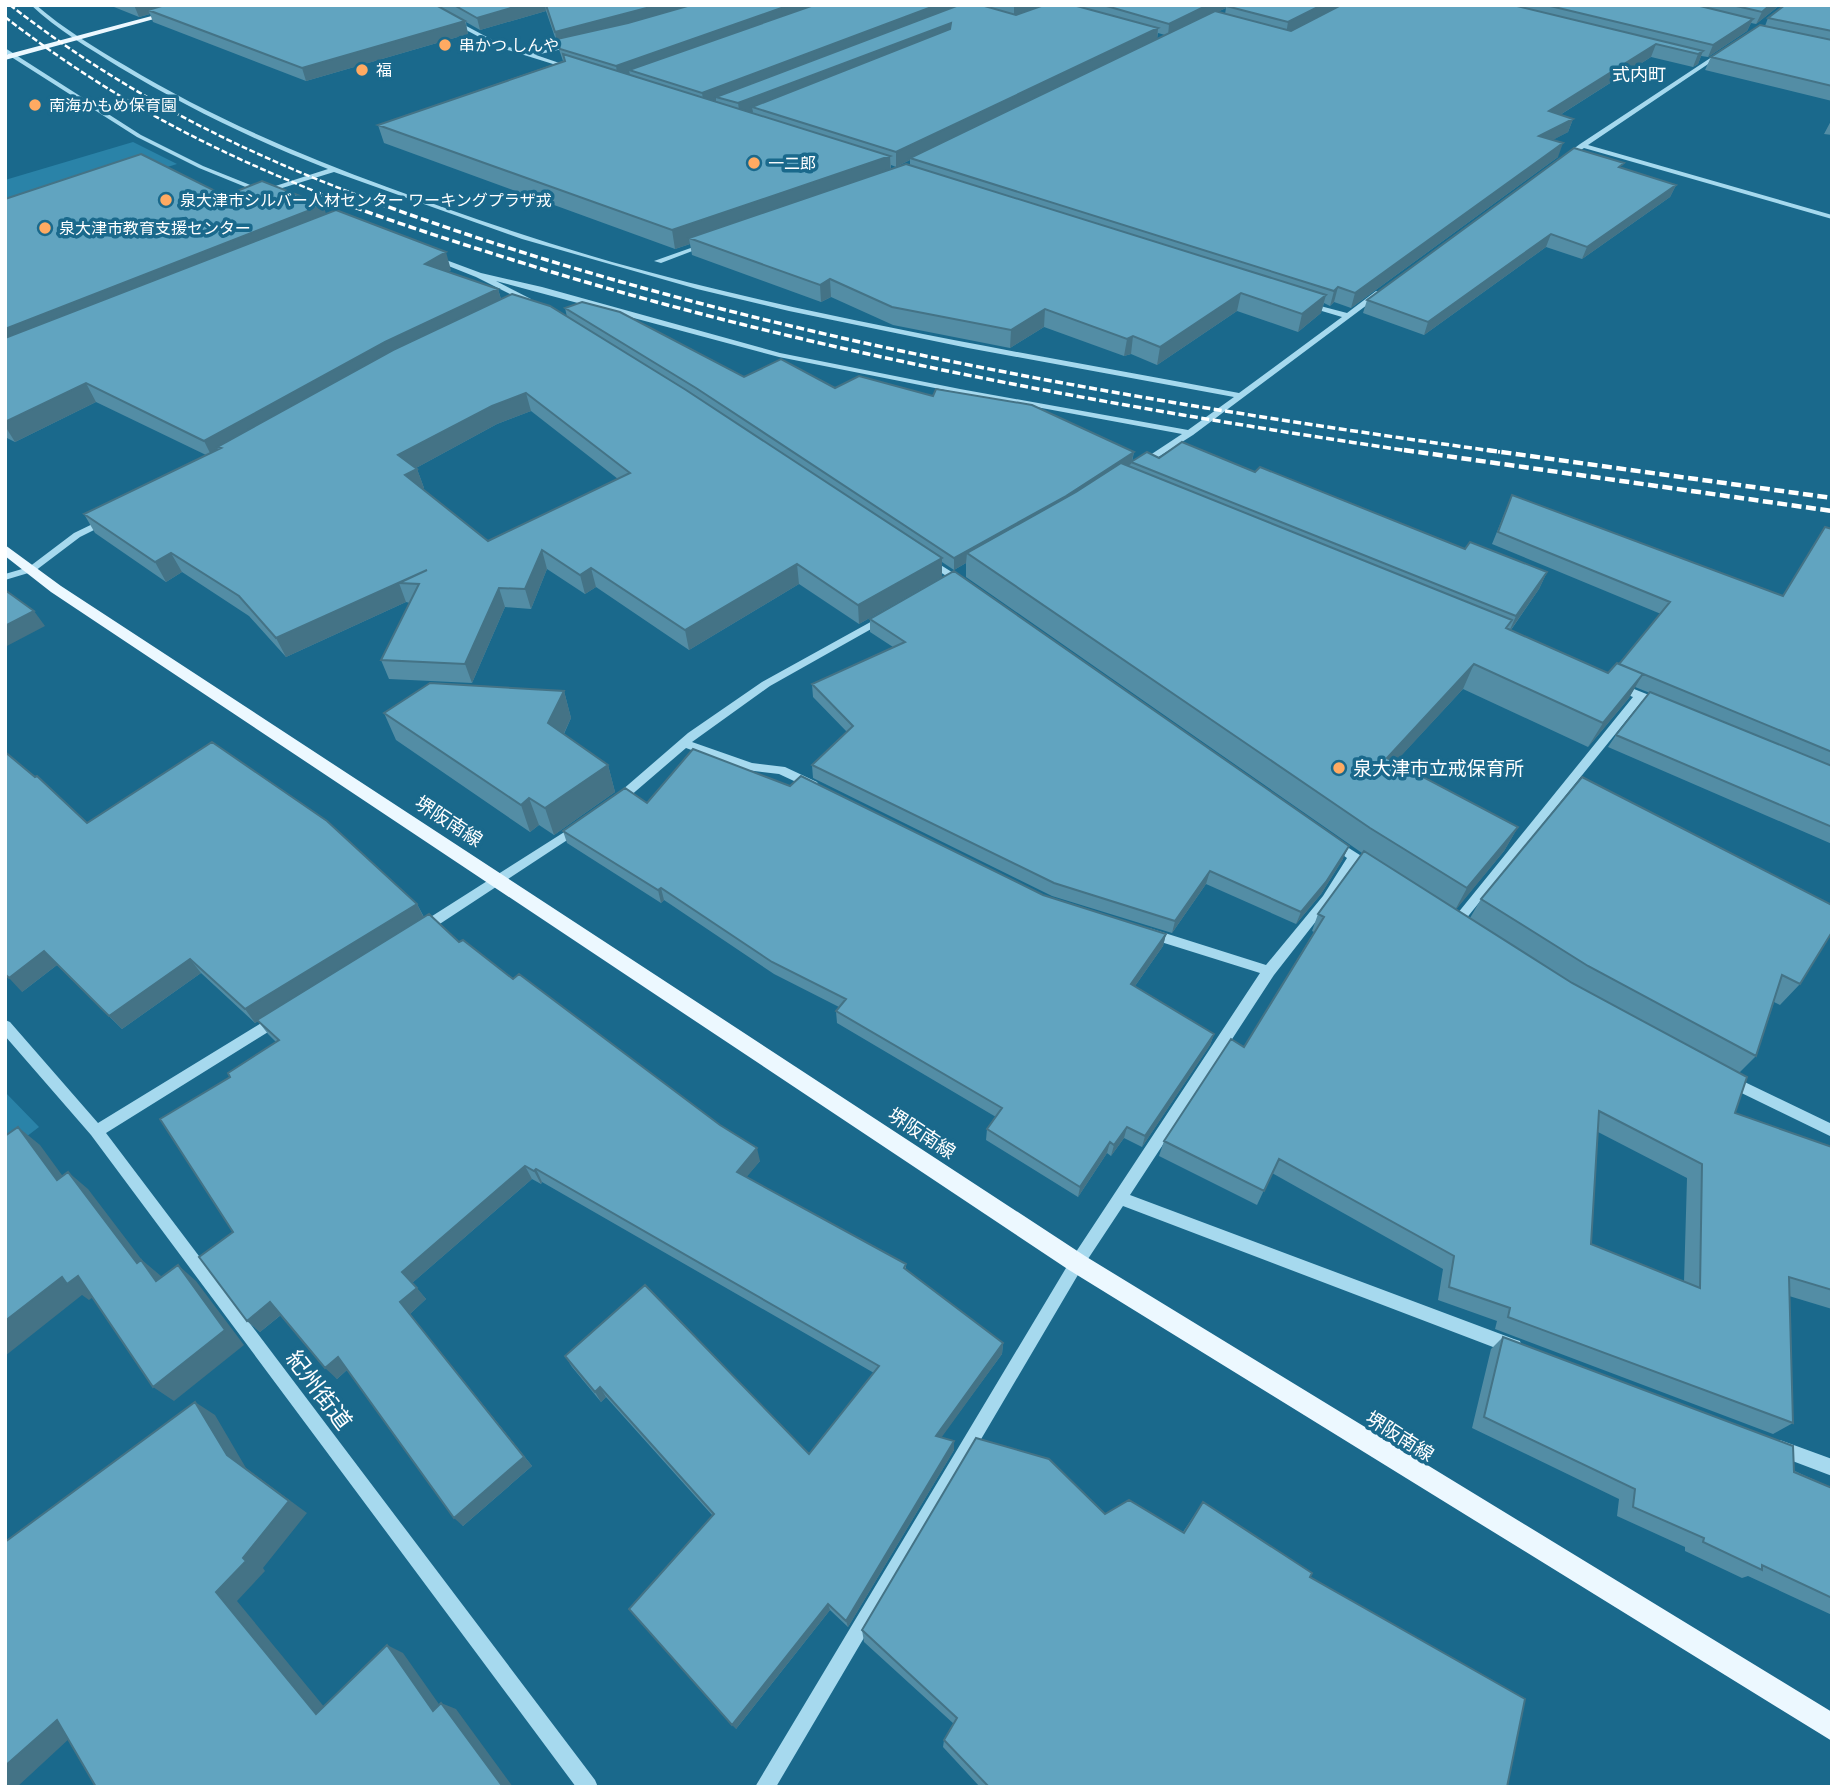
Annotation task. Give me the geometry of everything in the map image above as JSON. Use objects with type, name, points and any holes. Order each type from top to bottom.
[{"type":"main road","points":[[8,55],[202,5]]},
{"type":"main road","name":"堺阪南線","points":[[5,549],[56,589],[1077,1263],[1832,1728]]},
{"type":"street","points":[[33,5],[78,39],[148,83],[207,115],[332,170],[522,237],[723,291],[922,337],[1238,395]]},
{"type":"street","points":[[446,17],[500,46],[580,71]]},
{"type":"street","points":[[529,55],[578,44]]},
{"type":"street","points":[[1560,161],[1731,48]]},
{"type":"street","points":[[8,55],[139,136],[201,167],[276,197]]},
{"type":"street","points":[[1694,59],[1708,62]]},
{"type":"street","points":[[1582,145],[1832,217]]},
{"type":"street","points":[[264,192],[332,170]]},
{"type":"street","points":[[658,261],[711,243]]},
{"type":"street","points":[[428,256],[479,275],[779,355],[1190,433]]},
{"type":"street","points":[[479,275],[539,308]]},
{"type":"street","points":[[1127,474],[1190,433],[1391,283]]},
{"type":"street","points":[[1293,299],[1347,316]]},
{"type":"street","points":[[515,307],[527,301]]},
{"type":"street","points":[[5,577],[32,569],[77,536],[112,517]]},
{"type":"street","points":[[920,554],[976,592]]},
{"type":"street","points":[[943,584],[966,570]]},
{"type":"street","points":[[609,806],[684,743],[766,684],[895,611]]},
{"type":"street","points":[[1602,680],[1665,707]]},
{"type":"street","points":[[1457,922],[1640,696]]},
{"type":"street","points":[[684,743],[751,767],[781,769],[828,793]]},
{"type":"street","points":[[406,939],[499,881],[587,821]]},
{"type":"street","points":[[1320,833],[1377,871]]},
{"type":"street","points":[[765,1787],[1077,1263],[1269,971],[1327,899],[1354,857]]},
{"type":"street","points":[[1445,915],[1468,929]]},
{"type":"street","points":[[1139,930],[1269,971]]},
{"type":"street","points":[[96,1131],[291,1011]]},
{"type":"street","name":"紀州街道","points":[[5,1026],[96,1131],[588,1787]]},
{"type":"street","points":[[1715,1073],[1832,1131]]},
{"type":"street","points":[[1120,1198],[1533,1354]]},
{"type":"street","points":[[1767,1443],[1832,1468]]},
{"type":"shaded area","points":[[133,142],[177,164],[5,218],[5,180]]},
{"type":"shaded area","points":[[5,1092],[39,1127],[5,1153]]},
{"type":"building","points":[[165,5],[436,5],[465,21],[302,68],[148,10]]},
{"type":"building","points":[[454,5],[521,5],[477,18]]},
{"type":"building","points":[[546,5],[658,5],[555,32]]},
{"type":"building","points":[[691,5],[790,5],[616,66],[560,49],[557,39],[628,23]]},
{"type":"building","points":[[814,5],[937,5],[702,93],[629,70]]},
{"type":"building","points":[[959,5],[981,5],[1016,15],[1044,5],[1073,5],[1158,28],[896,152],[752,107],[950,29],[951,23],[738,103],[716,97]]},
{"type":"building","points":[[1103,5],[1208,5],[1169,24]]},
{"type":"building","points":[[1322,5],[1288,22],[1226,6]]},
{"type":"building","points":[[1341,5],[1513,5],[1703,51],[1698,54],[1656,44],[1549,111],[1573,119],[1539,136],[1563,143],[1355,293],[1338,287],[1334,291],[910,158],[1215,11],[1291,31]]},
{"type":"building","points":[[1546,5],[1696,5],[1753,19],[1713,45]]},
{"type":"building","points":[[1732,5],[1770,5],[1762,12]]},
{"type":"building","points":[[1785,5],[1832,5],[1832,31],[1768,18]]},
{"type":"building","points":[[1760,25],[1832,40],[1832,86],[1711,57]]},
{"type":"building","points":[[563,54],[890,156],[672,230],[378,125],[565,61]]},
{"type":"building","points":[[1574,148],[1624,163],[1619,167],[1676,185],[1587,247],[1551,234],[1428,322],[1367,300]]},
{"type":"building","points":[[141,154],[225,196],[262,181],[323,205],[5,329],[5,199]]},
{"type":"building","points":[[906,164],[1326,295],[1302,314],[1241,293],[1160,347],[1133,336],[1127,339],[1045,309],[1011,330],[892,307],[830,279],[820,285],[689,238]]},
{"type":"building","points":[[336,210],[446,252],[425,264],[498,289],[385,342],[204,441],[86,383],[5,422],[5,338]]},
{"type":"building","points":[[512,294],[550,306],[686,390],[942,558],[858,605],[797,564],[685,630],[591,568],[580,575],[542,550],[525,589],[499,588],[465,664],[381,660],[419,584],[399,583],[427,570],[276,638],[239,596],[171,553],[155,562],[84,514],[221,448],[217,447],[393,350]],"holes":[[[526,393],[630,473],[488,541],[405,475],[417,469],[398,455],[492,406]]]},
{"type":"building","points":[[582,302],[620,312],[744,377],[781,359],[835,388],[859,376],[933,396],[936,389],[1032,405],[1134,452],[1066,496],[954,558],[696,388],[565,308]]},
{"type":"building","points":[[1182,442],[1255,472],[1260,467],[1465,549],[1470,542],[1547,572],[1516,616],[1131,462],[1147,452],[1159,458]]},
{"type":"building","points":[[1121,463],[1512,620],[1506,628],[1608,673],[1617,663],[1643,674],[1603,723],[1474,664],[1387,758],[1518,827],[1467,888],[1370,828],[967,553],[1076,492]]},
{"type":"building","points":[[1512,495],[1783,596],[1825,527],[1832,529],[1832,752],[1619,664],[1670,602],[1498,532]]},
{"type":"building","points":[[954,571],[1349,846],[1326,882],[1301,912],[1210,871],[1175,921],[1054,883],[812,765],[853,726],[812,684],[905,642],[870,619]]},
{"type":"building","points":[[5,590],[34,611],[5,626]]},
{"type":"building","points":[[430,683],[564,691],[548,723],[608,765],[545,808],[529,798],[521,805],[384,713]]},
{"type":"building","points":[[1650,692],[1832,766],[1832,827],[1616,735]]},
{"type":"building","points":[[212,742],[327,821],[417,904],[245,1009],[190,959],[109,1016],[44,951],[9,978],[5,974],[5,752],[37,776],[87,823]]},
{"type":"building","points":[[693,749],[790,786],[801,776],[1043,895],[1166,934],[1131,984],[1214,1034],[1145,1136],[1127,1127],[1114,1145],[1110,1142],[1080,1187],[987,1129],[1002,1108],[836,1011],[846,999],[772,962],[661,888],[658,890],[563,831],[625,788],[647,803]]},
{"type":"building","points":[[1582,777],[1832,905],[1832,932],[1800,984],[1782,975],[1756,1056],[1588,966],[1481,899]]},
{"type":"building","points":[[1364,851],[1572,983],[1747,1077],[1735,1113],[1832,1147],[1832,1290],[1789,1277],[1793,1423],[1508,1317],[1510,1308],[1449,1287],[1454,1256],[1279,1159],[1264,1191],[1164,1141],[1231,1039],[1244,1047],[1324,917],[1318,914]],"holes":[[[1599,1111],[1702,1164],[1700,1288],[1591,1244]]]},
{"type":"building","points":[[429,914],[459,942],[463,940],[513,979],[519,974],[720,1125],[757,1148],[737,1172],[906,1264],[904,1268],[1003,1343],[936,1436],[954,1441],[846,1621],[828,1604],[732,1725],[629,1609],[714,1514],[600,1387],[595,1392],[565,1356],[645,1285],[809,1454],[879,1366],[536,1169],[534,1171],[525,1166],[402,1272],[417,1288],[400,1302],[524,1457],[454,1518],[338,1357],[325,1368],[270,1302],[247,1321],[199,1257],[233,1232],[160,1119],[230,1077],[228,1073],[279,1040],[257,1020]]},
{"type":"building","points":[[18,1127],[57,1180],[68,1172],[137,1263],[141,1260],[156,1281],[178,1265],[225,1330],[153,1387],[78,1276],[67,1284],[62,1277],[5,1321],[5,1136]]},
{"type":"building","points":[[1503,1337],[1793,1446],[1794,1472],[1832,1488],[1832,1598],[1762,1565],[1762,1570],[1703,1542],[1704,1538],[1633,1507],[1635,1489],[1484,1417]]},
{"type":"building","points":[[195,1402],[227,1455],[289,1501],[243,1558],[246,1561],[216,1592],[316,1714],[387,1645],[433,1711],[441,1703],[503,1787],[96,1787],[57,1720],[5,1766],[5,1542]]},
{"type":"building","points":[[976,1438],[1049,1459],[1105,1514],[1129,1500],[1184,1533],[1203,1502],[1312,1573],[1310,1577],[1525,1699],[1507,1787],[989,1787],[944,1740],[957,1718],[862,1630]]},
{"type":"railway","points":[[10,5],[92,64],[134,90],[221,137],[360,196]]},
{"type":"railway","points":[[5,17],[81,72],[159,118],[199,140],[327,196]]},
{"type":"railway","points":[[322,195],[404,225],[542,269],[649,300],[866,354],[1085,398],[1416,452]]},
{"type":"railway","points":[[356,195],[495,243],[635,286],[777,323],[920,355],[1065,383],[1500,452]]},
{"type":"railway","points":[[1404,450],[1832,511]]},
{"type":"railway","points":[[1487,450],[1832,498]]},
{"type":"place","name":"串かつ しんや","points":[[445,45]]},
{"type":"place","name":"福","points":[[362,70]]},
{"type":"place","name":"南海かもめ保育園","points":[[35,105]]},
{"type":"place","name":"一二郎","points":[[754,163]]},
{"type":"place","name":"泉大津市シルバー人材センター ワーキングプラザ戎","points":[[166,200]]},
{"type":"place","name":"泉大津市教育支援センター","points":[[45,228]]},
{"type":"place","name":"泉大津市立戒保育所","points":[[1339,768]]},
{"type":"district","name":"式内町","points":[[1639,75]]}]
